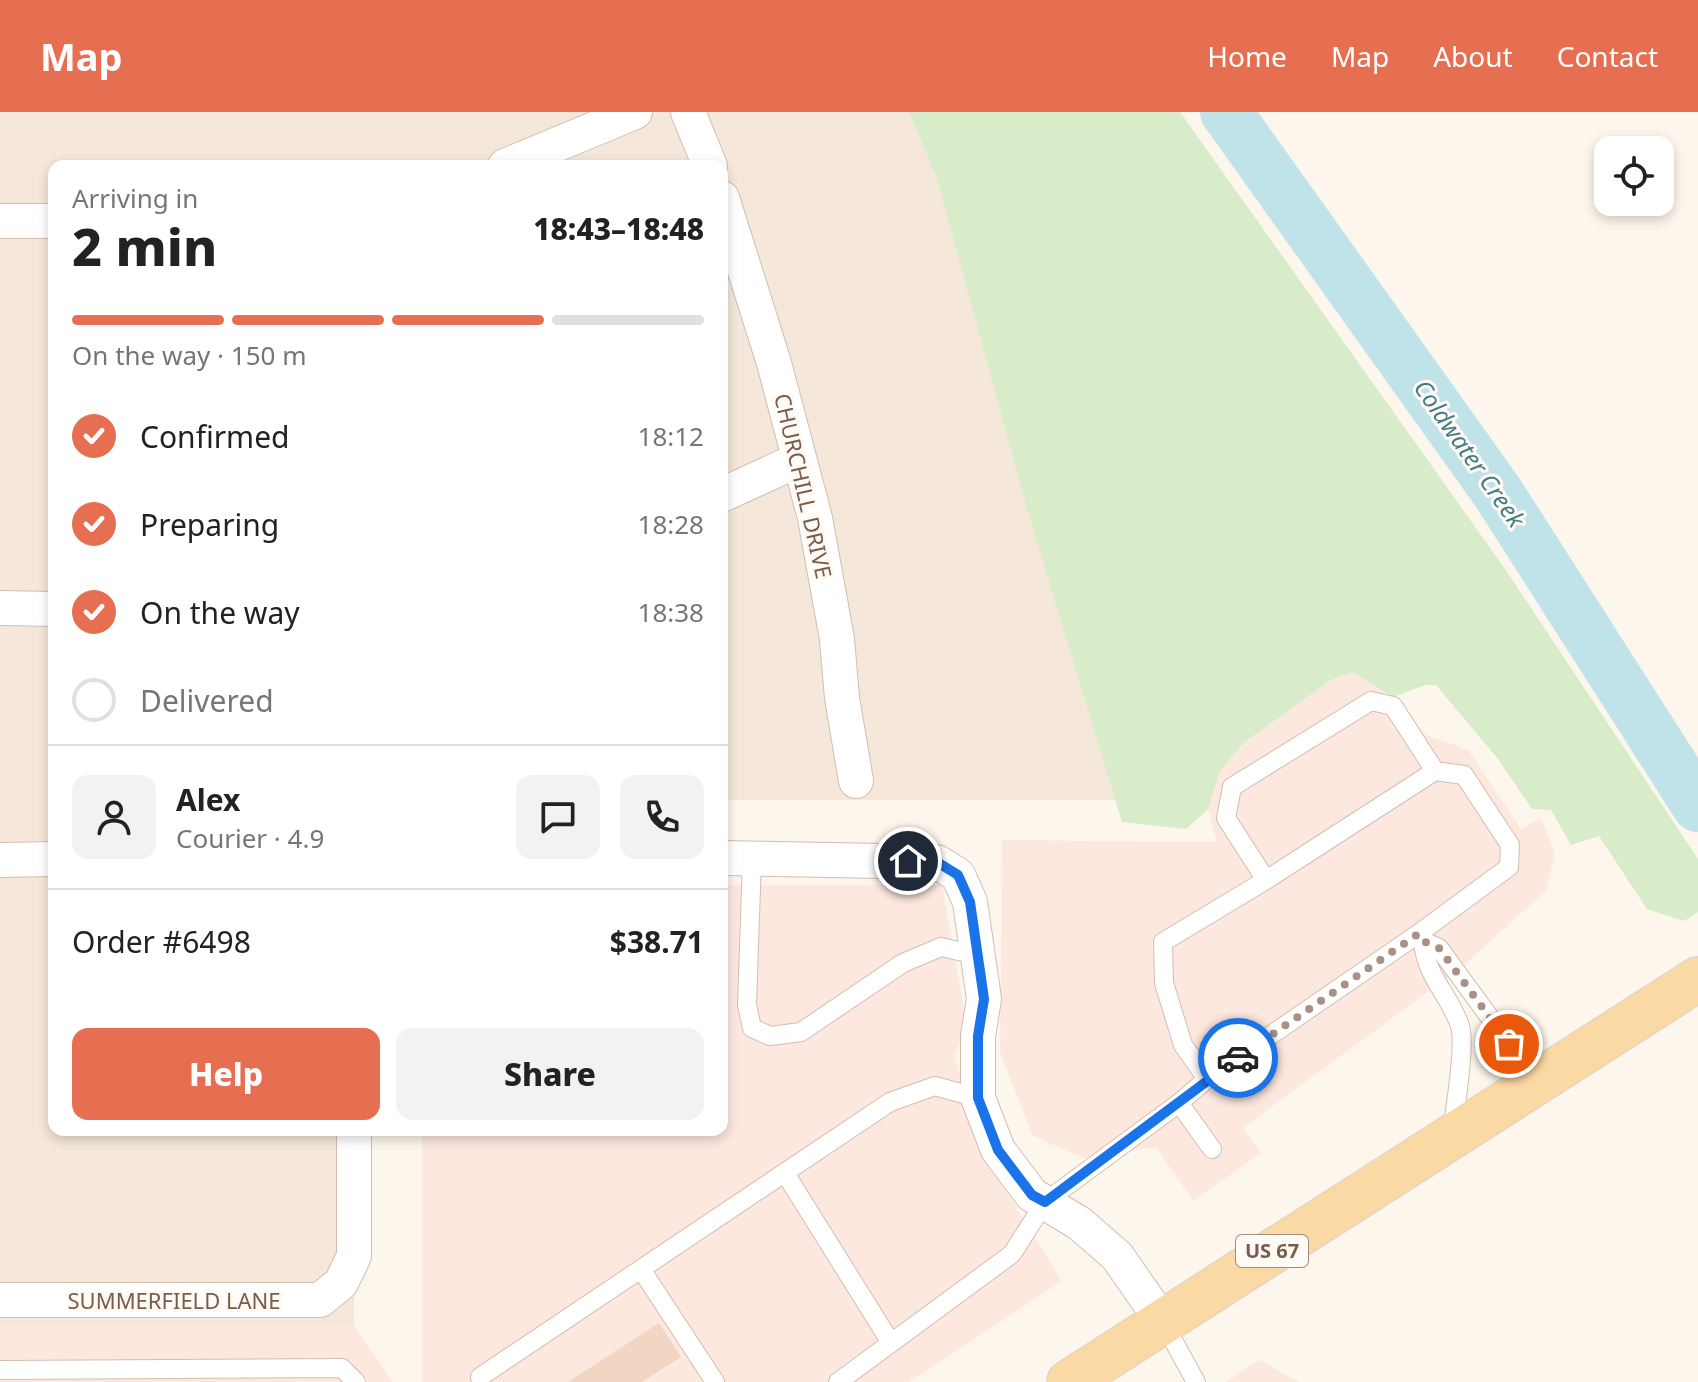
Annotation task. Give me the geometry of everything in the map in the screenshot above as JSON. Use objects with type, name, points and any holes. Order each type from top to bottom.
[{"type":"main road","name":"US 67","points":[[1069,1382],[1698,979]]},
{"type":"street","points":[[519,160],[635,112]]},
{"type":"street","points":[[688,112],[708,160]]},
{"type":"street","name":"CHURCHILL DRIVE","points":[[728,217],[774,363],[815,518],[837,639],[842,698],[856,781]]},
{"type":"street","points":[[0,221],[48,221]]},
{"type":"street","points":[[728,492],[798,460]]},
{"type":"street","points":[[0,608],[48,609]]},
{"type":"street","points":[[737,858],[937,862],[958,875],[970,902],[984,999],[978,1036],[978,1098],[998,1150],[1032,1195],[1079,1223],[1117,1256],[1163,1322]]},
{"type":"street","points":[[0,860],[48,859]]},
{"type":"street","name":"SUMMERFIELD LANE","points":[[0,1300],[320,1300],[341,1283],[354,1256],[354,1136]]},
{"type":"lane","points":[[1266,880],[1226,818],[1232,787],[1371,701],[1393,706],[1435,771]]},
{"type":"lane","points":[[838,1382],[1012,1254],[1045,1202],[1207,1079],[1420,938],[1509,867],[1510,845],[1464,775],[1435,771],[1163,942],[1164,983],[1183,1045],[1207,1079]]},
{"type":"lane","points":[[737,858],[747,1005],[752,1028],[770,1036],[801,1032],[903,963],[941,947],[976,955]]},
{"type":"lane","points":[[1420,938],[1439,948],[1537,1082]]},
{"type":"lane","points":[[1420,938],[1424,959],[1460,1026],[1463,1049],[1452,1136]]},
{"type":"lane","points":[[480,1377],[890,1102],[935,1086],[978,1098]]},
{"type":"lane","points":[[1179,1103],[1212,1149]]},
{"type":"lane","points":[[785,1173],[891,1343]]},
{"type":"lane","points":[[641,1269],[715,1382]]},
{"type":"lane","points":[[1163,1322],[1196,1382]]},
{"type":"lane","points":[[0,1370],[77,1376],[342,1368],[356,1382]]},
{"type":"shaded area","points":[[0,112],[909,112],[937,179],[1026,506],[1116,800],[728,800],[728,160],[48,160],[48,1136],[354,1136],[354,1326],[0,1326]]},
{"type":"shaded area","points":[[1351,672],[1393,697],[1426,735],[1468,750],[1521,829],[1541,818],[1555,853],[1546,891],[1463,966],[1243,1128],[1261,1153],[1193,1201],[1156,1147],[1083,1158],[1032,1135],[1000,1052],[1002,840],[1217,842],[1208,809],[1220,771],[1245,743],[1331,680]]},
{"type":"shaded area","points":[[728,885],[942,885],[966,1021],[955,1056],[978,1146],[1062,1281],[909,1382],[422,1382],[422,1136],[728,1136]]},
{"type":"shaded area","points":[[0,1326],[354,1326],[393,1382],[0,1382]]},
{"type":"shaded area","points":[[1259,1360],[1299,1382],[1225,1382]]},
{"type":"green space","points":[[909,112],[1180,112],[1503,566],[1698,859],[1698,912],[1684,921],[1647,909],[1599,836],[1571,845],[1551,810],[1532,809],[1498,759],[1436,685],[1425,685],[1393,697],[1352,672],[1331,680],[1244,743],[1220,771],[1208,809],[1186,829],[1122,822],[1026,506],[937,179]]},
{"type":"building","points":[[659,1323],[681,1357],[642,1382],[568,1382]]},
{"type":"waterway","name":"Coldwater Creek","points":[[1226,112],[1498,493],[1698,806]]},
{"type":"way so far","points":[[1238,1058],[1418,934],[1423,941],[1439,948],[1509,1044]]},
{"type":"route","points":[[908,861],[937,862],[958,875],[970,902],[984,999],[978,1036],[978,1098],[998,1150],[1032,1195],[1045,1202],[1238,1058]]}]
